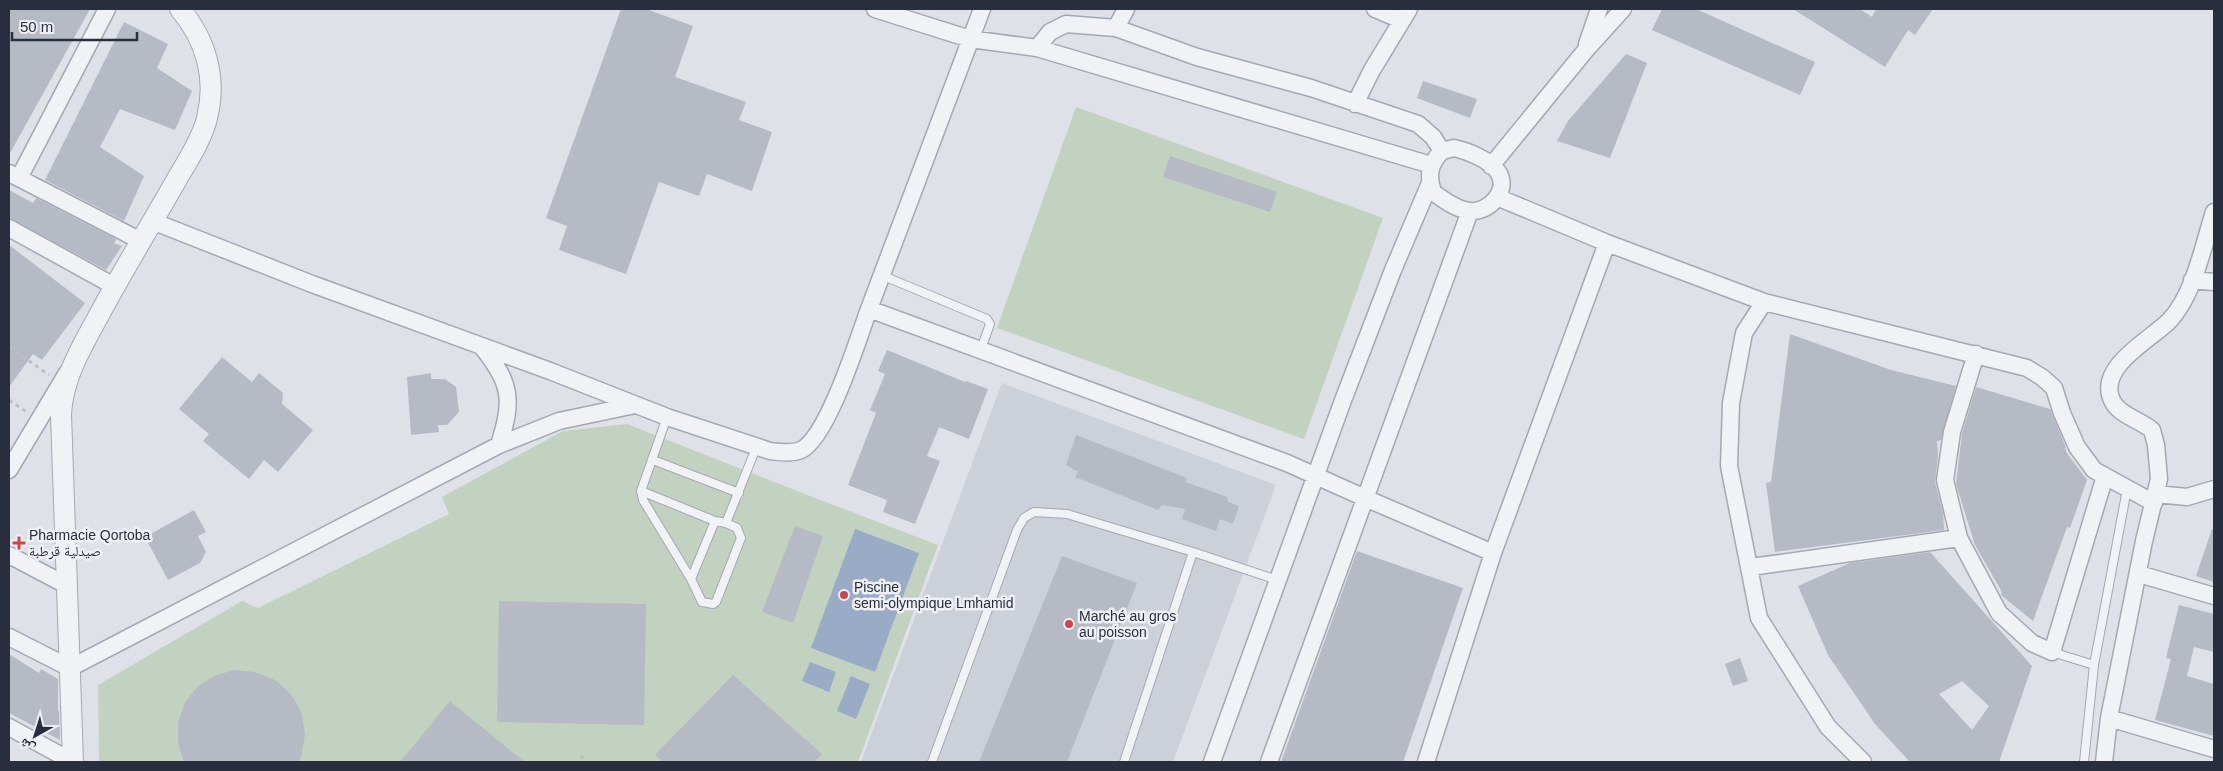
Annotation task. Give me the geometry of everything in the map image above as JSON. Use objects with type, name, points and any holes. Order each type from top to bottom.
[{"type":"street","points":[[107,9],[14,175],[141,241]]},
{"type":"street","points":[[9,470],[37,420],[72,366],[114,286],[186,163],[207,120],[211,97],[211,79],[202,43],[192,23],[180,9]]},
{"type":"street","points":[[875,9],[970,40],[1037,48],[1431,165]]},
{"type":"street","points":[[152,221],[667,417],[756,448],[787,453],[800,450],[816,437],[829,412],[982,9]]},
{"type":"street","points":[[1116,28],[1126,9]]},
{"type":"street","points":[[1355,104],[1405,14],[1375,9]]},
{"type":"street","points":[[1585,51],[1599,9]]},
{"type":"street","points":[[1491,166],[1585,51],[1623,9]]},
{"type":"street","points":[[1037,48],[1050,32],[1066,24],[1116,28],[1197,57],[1311,88],[1418,124],[1433,137],[1442,151]]},
{"type":"street","points":[[1212,762],[1342,404],[1390,278],[1430,183],[1431,165],[1442,151],[1460,150],[1491,166],[1501,179],[1501,190],[1491,206],[1482,211],[1470,211],[1439,197],[1433,192],[1430,183]]},
{"type":"street","points":[[1497,197],[1607,243],[1764,302],[2027,368],[2054,388],[2062,413],[2077,447],[2094,470],[2127,488],[2155,498],[2187,497],[2214,489]]},
{"type":"street","points":[[1269,762],[1470,211]]},
{"type":"street","points":[[2104,762],[2109,718],[2144,541],[2155,498],[2159,469],[2152,430],[2118,408],[2111,398],[2108,386],[2114,369],[2170,320],[2186,297],[2214,212]]},
{"type":"street","points":[[9,228],[114,286]]},
{"type":"street","points":[[1426,762],[1493,553],[1607,243]]},
{"type":"street","points":[[2192,280],[2214,282]]},
{"type":"street","points":[[1764,302],[1744,333],[1731,403],[1729,466],[1759,618],[1828,727],[1863,762]]},
{"type":"street","points":[[868,309],[1287,462],[1493,553]]},
{"type":"street","points":[[482,347],[494,362],[507,388],[506,421],[499,445]]},
{"type":"street","points":[[1976,354],[1952,432],[1944,480],[1958,538],[1999,613],[2032,643],[2052,652],[2105,476]]},
{"type":"street","points":[[9,728],[73,762],[61,414],[62,394],[72,366]]},
{"type":"street","points":[[70,668],[499,445],[559,421],[636,404]]},
{"type":"street","points":[[1750,567],[1958,538]]},
{"type":"street","points":[[9,555],[66,585]]},
{"type":"street","points":[[2139,574],[2214,596]]},
{"type":"street","points":[[9,636],[70,668]]},
{"type":"street","points":[[2109,718],[2214,749]]},
{"type":"lane","points":[[882,275],[988,319],[990,324],[981,349]]},
{"type":"lane","points":[[641,491],[737,528],[741,538],[716,602],[713,604],[701,601],[691,579],[643,500],[641,491],[667,417]]},
{"type":"lane","points":[[726,523],[756,448]]},
{"type":"lane","points":[[653,460],[739,493]]},
{"type":"lane","points":[[2084,762],[2094,665],[2127,488]]},
{"type":"lane","points":[[932,762],[1017,530],[1024,518],[1034,512],[1067,514],[1193,552],[1277,580]]},
{"type":"lane","points":[[691,579],[715,521]]},
{"type":"lane","points":[[1124,762],[1193,552]]},
{"type":"lane","points":[[2052,652],[2094,665]]},
{"type":"path","points":[[9,347],[60,383]]},
{"type":"path","points":[[9,400],[37,420]]},
{"type":"path","points":[[582,755],[582,762]]},
{"type":"shaded area","name":"Marché au gros au poisson","points":[[1002,383],[1276,485],[1173,762],[861,762]]},
{"type":"green space","points":[[1076,107],[1383,218],[1304,439],[997,328]]},
{"type":"green space","points":[[627,424],[938,545],[858,762],[99,762],[98,685],[242,601],[258,608],[449,514],[442,497],[563,431]]},
{"type":"water","points":[[855,529],[919,553],[875,672],[811,648]]},
{"type":"water","points":[[810,662],[836,672],[829,692],[802,681]]},
{"type":"water","points":[[851,676],[870,684],[856,719],[837,711]]},
{"type":"building","points":[[9,9],[90,9],[9,155]]},
{"type":"building","points":[[621,9],[646,9],[693,26],[675,77],[746,102],[739,120],[772,132],[752,191],[707,174],[699,196],[659,182],[626,274],[559,250],[567,226],[546,218]]},
{"type":"building","points":[[1662,9],[1696,9],[1815,62],[1800,95],[1652,30]]},
{"type":"building","points":[[1793,9],[1860,9],[1872,17],[1876,9],[1933,9],[1915,35],[1908,30],[1885,67]]},
{"type":"building","points":[[124,22],[168,44],[157,68],[192,91],[175,130],[120,109],[100,147],[144,176],[124,221],[45,180]]},
{"type":"building","points":[[1626,54],[1647,63],[1610,158],[1557,141],[1568,121]]},
{"type":"building","points":[[1423,81],[1477,99],[1470,118],[1417,98]]},
{"type":"building","points":[[1170,156],[1277,192],[1270,212],[1163,177]]},
{"type":"building","points":[[9,190],[33,203],[36,198],[116,239],[114,243],[122,246],[106,270],[9,218]]},
{"type":"building","points":[[9,245],[85,303],[42,360],[33,354],[9,387]]},
{"type":"building","points":[[1790,334],[1891,370],[1956,386],[1941,440],[1937,441],[1938,456],[1935,482],[1943,513],[1944,530],[1775,552],[1766,483],[1771,482]]},
{"type":"building","points":[[887,350],[965,382],[988,389],[969,439],[939,427],[927,456],[940,461],[915,524],[883,512],[887,500],[848,485],[876,413],[870,410],[885,374],[878,371]]},
{"type":"building","points":[[222,357],[252,382],[259,373],[283,393],[282,404],[313,430],[278,472],[264,460],[249,479],[203,441],[209,434],[179,409]]},
{"type":"building","points":[[431,373],[431,379],[445,379],[456,387],[459,412],[447,425],[438,425],[439,432],[411,435],[407,377]]},
{"type":"building","points":[[1976,387],[2050,409],[2065,445],[2066,452],[2087,480],[2070,528],[2067,527],[2033,621],[2001,595],[2002,592],[1975,545],[1956,484],[1962,434]]},
{"type":"building","points":[[1076,435],[1187,478],[1186,482],[1227,497],[1228,502],[1239,506],[1233,524],[1220,519],[1216,531],[1182,519],[1185,509],[1162,505],[1158,510],[1075,477],[1078,472],[1066,465]]},
{"type":"building","points":[[194,510],[206,532],[198,536],[206,552],[200,563],[168,580],[145,537]]},
{"type":"building","points":[[795,526],[823,536],[793,623],[762,612]]},
{"type":"building","points":[[2212,529],[2214,529],[2214,582],[2196,576]]},
{"type":"building","points":[[1357,551],[1463,588],[1403,762],[1281,762]]},
{"type":"building","points":[[1930,552],[2032,666],[1999,762],[1910,762],[1875,724],[1828,655],[1798,586],[1850,563]],"holes":[[[1962,681],[1989,706],[1972,730],[1939,694]]]},
{"type":"building","points":[[1062,556],[1137,583],[1067,762],[979,762]]},
{"type":"building","points":[[499,601],[646,604],[644,725],[497,722]]},
{"type":"building","points":[[2179,605],[2214,614],[2214,652],[2194,647],[2187,676],[2214,684],[2214,736],[2155,720],[2171,659],[2166,658]]},
{"type":"building","points":[[9,654],[39,673],[41,669],[58,679],[60,740],[9,713]]},
{"type":"building","points":[[1740,658],[1748,681],[1733,686],[1725,664]]},
{"type":"building","points":[[234,670],[254,672],[275,680],[291,694],[302,714],[305,735],[301,757],[298,762],[184,762],[178,743],[178,722],[185,703],[197,687],[214,676]]},
{"type":"building","points":[[733,675],[822,754],[815,762],[663,762],[655,755]]},
{"type":"building","points":[[450,701],[506,747],[525,762],[400,762]]},
{"type":"place","name":"Pharmacie Qortoba صيدلية قرطبة","points":[[19,543]]},
{"type":"place","name":"Piscine semi-olympique Lmhamid","points":[[844,595]]},
{"type":"place","name":"Marché au gros au poisson","points":[[1069,624]]}]
